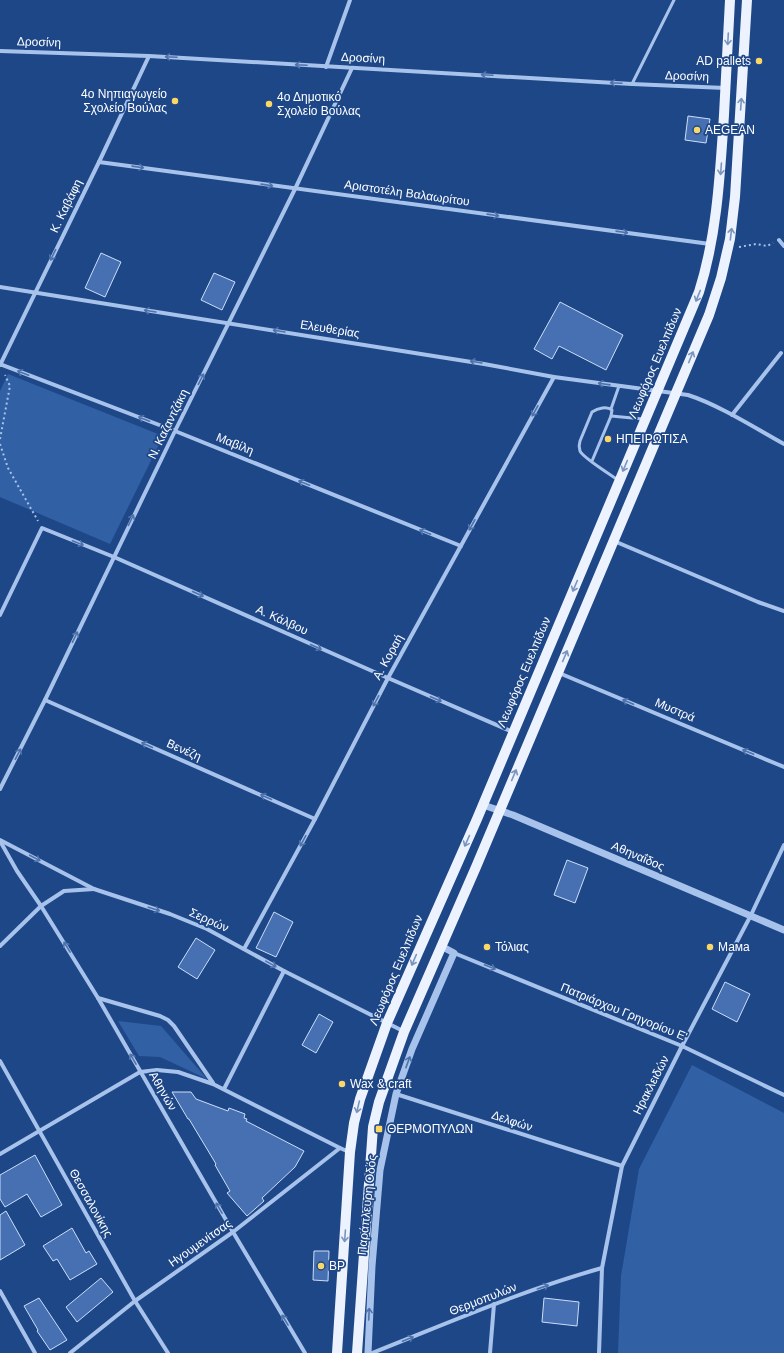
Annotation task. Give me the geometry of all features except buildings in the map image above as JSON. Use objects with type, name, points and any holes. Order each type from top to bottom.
[{"type":"main road","name":"Λεωφόρος Ευελπίδων","points":[[337,1353],[350,1152],[354,1123],[360,1099],[387,1023],[483,805],[699,292],[707,269],[718,197],[730,0]]},
{"type":"main road","points":[[356,1353],[373,1127],[379,1102],[404,1032],[614,541],[709,315],[721,278],[730,239],[735,197],[747,0]]},
{"type":"street","points":[[326,66],[350,0]]},
{"type":"street","name":"Δροσίνη","points":[[0,51],[150,56],[725,88]]},
{"type":"street","name":"Κ. Καβάφη","points":[[0,365],[100,162],[150,56]]},
{"type":"street","name":"Ν. Καζαντζάκη","points":[[0,789],[45,700],[175,431],[230,323],[352,68]]},
{"type":"street","name":"Αριστοτέλη Βαλαωρίτου","points":[[100,162],[712,244]]},
{"type":"street","points":[[779,240],[784,246]]},
{"type":"street","name":"Ελευθερίας","points":[[0,287],[477,362],[554,377],[676,393],[695,397],[732,415],[784,444]]},
{"type":"street","points":[[732,415],[781,353]]},
{"type":"street","name":"Μαβίλη","points":[[0,365],[175,431],[461,546]]},
{"type":"street","name":"Α. Κοραή","points":[[244,949],[315,818],[388,678],[554,377]]},
{"type":"street","points":[[0,615],[42,528]]},
{"type":"street","name":"A. Κάλβου","points":[[42,528],[114,557],[513,732]]},
{"type":"street","points":[[614,541],[758,602],[784,611]]},
{"type":"street","name":"Μυστρά","points":[[558,672],[784,767]]},
{"type":"street","name":"Βενέζη","points":[[45,700],[315,818]]},
{"type":"street","name":"Αθηναΐδος","points":[[483,805],[513,815],[784,930]]},
{"type":"street","name":"Σερρών","points":[[0,840],[94,889],[170,914],[207,929],[284,971],[404,1032]]},
{"type":"street","name":"Αθηνών","points":[[0,840],[17,871],[41,906],[98,998],[233,1232],[305,1353]]},
{"type":"street","name":"Ηρακλειδών","points":[[599,1353],[602,1268],[622,1166],[682,1046],[751,915],[784,845]]},
{"type":"street","points":[[0,946],[41,906],[64,891],[94,889]]},
{"type":"street","points":[[441,946],[454,952]]},
{"type":"street","name":"Πατριάρχου Γρηγορίου Ε'","points":[[454,952],[682,1046],[784,1095]]},
{"type":"street","name":"Παράπλευρη Οδός","points":[[368,1353],[372,1266],[380,1170],[396,1094],[412,1049],[454,952]]},
{"type":"street","points":[[224,1089],[284,971]]},
{"type":"street","points":[[98,998],[160,1016],[168,1020],[174,1026],[213,1084]]},
{"type":"street","name":"Θεσσαλονίκης","points":[[0,1061],[135,1301],[168,1353]]},
{"type":"street","points":[[0,1154],[140,1072],[157,1070],[178,1072],[213,1084],[350,1152]]},
{"type":"street","name":"Δελφών","points":[[396,1094],[622,1166]]},
{"type":"street","name":"Ηγουμενίτσας","points":[[70,1353],[135,1301],[233,1232],[340,1148]]},
{"type":"street","name":"Θερμοπυλών","points":[[372,1353],[494,1304],[580,1274],[602,1268]]},
{"type":"street","points":[[0,1291],[35,1353]]},
{"type":"street","points":[[490,1353],[494,1304]]},
{"type":"lane","points":[[632,84],[674,0]]},
{"type":"lane","points":[[592,461],[612,416],[612,410],[610,409],[619,386]]},
{"type":"lane","points":[[610,409],[601,408],[592,412],[580,441],[580,451],[619,481]]},
{"type":"lane","points":[[612,416],[645,419]]},
{"type":"path","points":[[728,250],[744,245],[756,244],[766,246],[779,240]]},
{"type":"path","points":[[0,365],[10,386],[0,439]]},
{"type":"path","points":[[0,444],[8,468],[42,528]]},
{"type":"shaded area","points":[[8,374],[163,436],[110,544],[0,497],[0,391]]},
{"type":"shaded area","points":[[118,1021],[161,1026],[207,1079],[160,1057],[139,1056]]},
{"type":"shaded area","points":[[692,1065],[784,1113],[784,1353],[618,1353],[621,1276],[639,1169]]},
{"type":"place","name":"AD pallets","points":[[759,61]]},
{"type":"place","name":"4ο Νηπιαγωγείο Σχολείο Βούλας","points":[[175,101]]},
{"type":"place","name":"4ο Δημοτικό Σχολείο Βούλας","points":[[269,104]]},
{"type":"place","name":"AEGEAN","points":[[697,130]]},
{"type":"place","name":"ΗΠΕΙΡΩΤΙΣΑ","points":[[608,439]]},
{"type":"place","name":"Τόλιας","points":[[487,947]]},
{"type":"place","name":"Мама","points":[[710,947]]},
{"type":"place","name":"Wax & craft","points":[[342,1084]]},
{"type":"place","name":"ΘΕΡΜΟΠΥΛΩΝ","points":[[379,1129]]},
{"type":"place","name":"BP","points":[[321,1266]]}]
